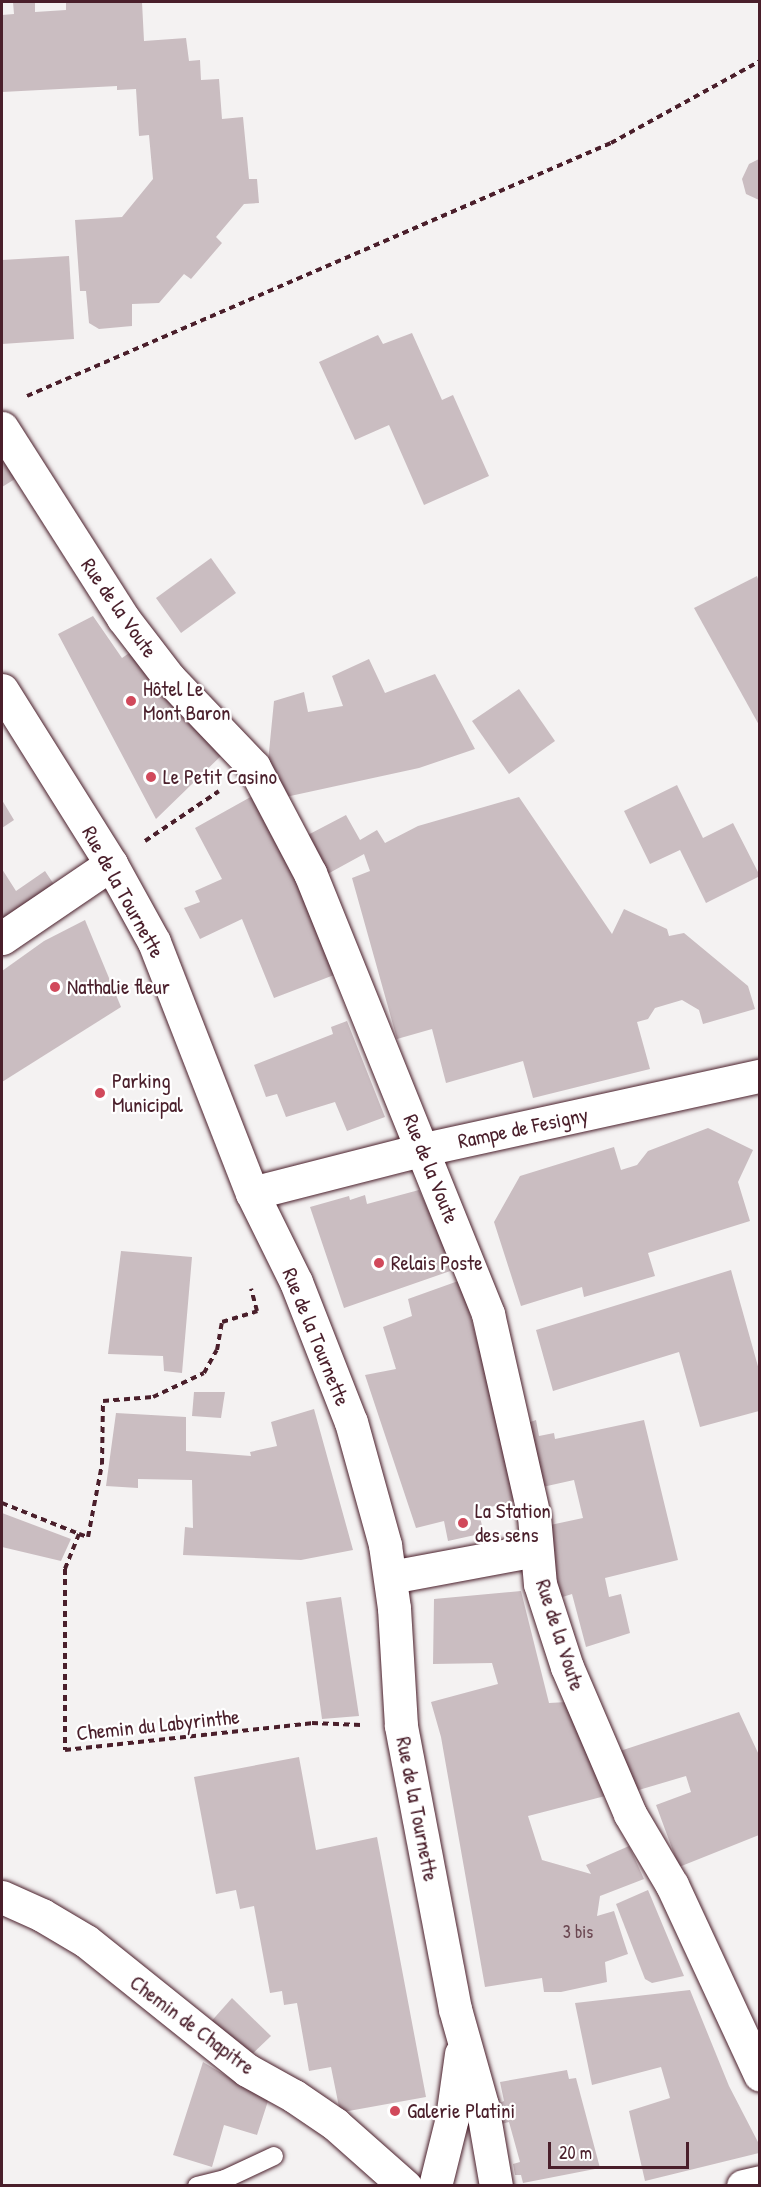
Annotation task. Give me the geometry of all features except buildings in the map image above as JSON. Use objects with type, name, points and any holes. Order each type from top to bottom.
[{"type":"street","name":"Rue de la Voute","points":[[2,428],[123,618],[169,678],[254,767],[310,873],[424,1149],[488,1314],[534,1516],[535,1550],[540,1584],[572,1678],[630,1814],[672,1885],[759,2075]]},
{"type":"street","name":"Rue de la Tournette","points":[[2,690],[111,864],[150,934],[179,998],[252,1193],[296,1282],[347,1412],[379,1518],[391,1577],[401,1726],[463,2040],[482,2105],[496,2186]]},
{"type":"street","points":[[2,938],[111,864]]},
{"type":"street","name":"Rampe de Fesigny","points":[[252,1193],[424,1149],[759,1076]]},
{"type":"street","points":[[391,1577],[535,1550]]},
{"type":"street","name":"Chemin de Chapitre","points":[[2,1897],[42,1915],[86,1941],[246,2070],[294,2096],[335,2124],[405,2186]]},
{"type":"street","name":"Rue de la Tournette","points":[[435,2186],[446,2144],[463,2040]]},
{"type":"street","points":[[742,2186],[759,2182]]},
{"type":"lane","points":[[411,2186],[446,2144]]},
{"type":"lane","points":[[198,2186],[225,2179],[274,2156]]},
{"type":"path","points":[[23,398],[611,143],[759,61]]},
{"type":"path","points":[[111,864],[254,767]]},
{"type":"path","name":"Chemin du Labyrinthe","points":[[249,1285],[257,1311],[222,1322],[218,1350],[204,1373],[153,1397],[103,1401],[102,1464],[88,1538],[80,1534],[65,1569],[65,1750],[312,1723],[401,1726]]},
{"type":"path","points":[[2,1503],[80,1534]]},
{"type":"place","name":"Hôtel Le Mont Baron","points":[[131,701]]},
{"type":"place","name":"Le Petit Casino","points":[[151,777]]},
{"type":"place","name":"Nathalie fleur","points":[[55,987]]},
{"type":"place","name":"Parking Municipal","points":[[100,1093]]},
{"type":"place","name":"Relais Poste","points":[[379,1263]]},
{"type":"place","name":"La Station des sens","points":[[463,1523]]},
{"type":"place","name":"Galerie Platini","points":[[395,2111]]}]
